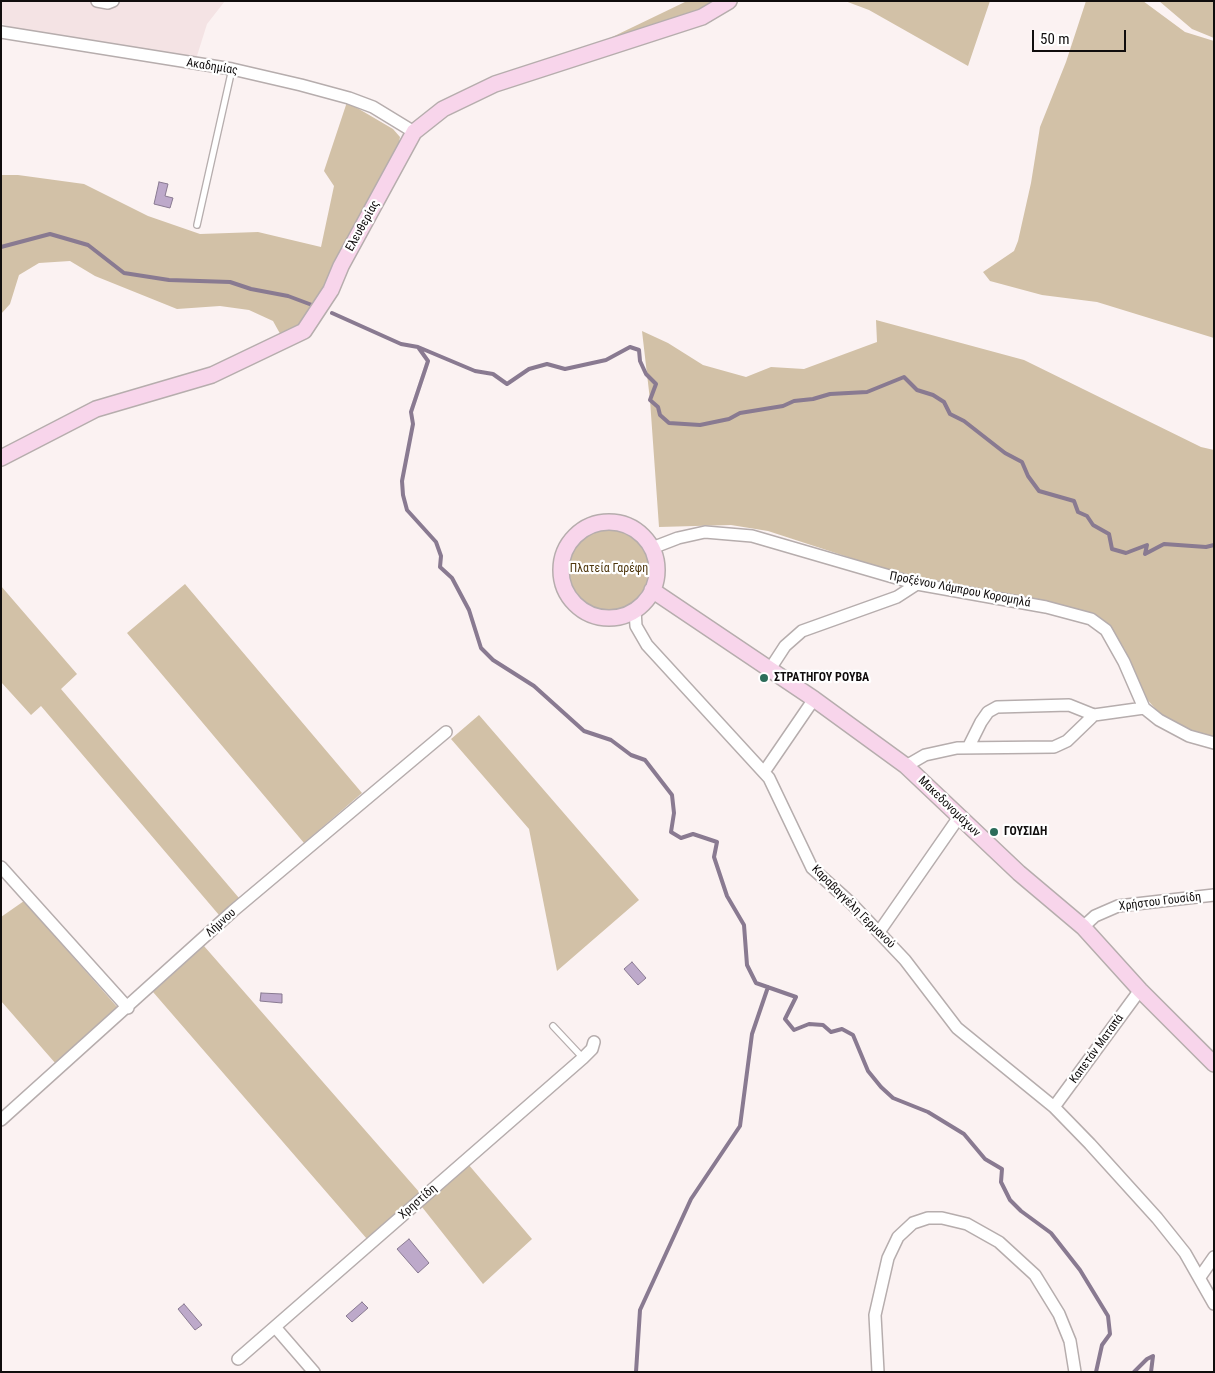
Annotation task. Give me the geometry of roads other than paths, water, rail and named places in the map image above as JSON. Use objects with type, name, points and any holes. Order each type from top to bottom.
[{"type":"street","points":[[97,1],[108,3],[113,1]]},
{"type":"street","name":"Ελευθερίας","points":[[1,458],[96,409],[212,375],[304,332],[331,290],[341,266],[414,132],[443,108],[495,84],[678,26],[702,17],[729,1]]},
{"type":"street","name":"Ακαδημίας","points":[[1,32],[232,69],[349,98],[373,107],[414,132]]},
{"type":"street","points":[[604,522],[628,526],[642,535],[652,548],[657,569],[652,590],[648,598],[635,610],[614,617],[602,617],[581,608],[567,591],[562,569],[567,547],[582,530],[604,522]]},
{"type":"street","name":"Προξένου Λάμπρου Κορομηλά","points":[[652,548],[694,534],[719,532],[746,535],[768,539],[916,584],[1046,607],[1091,619],[1106,630],[1124,662],[1144,708]]},
{"type":"street","points":[[770,669],[784,646],[802,630],[897,597],[916,584]]},
{"type":"street","name":"Μακεδονομάχων","points":[[652,590],[814,699],[906,766],[1019,873],[1083,926],[1140,990],[1214,1064]]},
{"type":"street","name":"Καραβαγγέλη Γερμανού","points":[[635,610],[636,626],[647,645],[682,686],[764,772],[773,784],[812,868],[851,903],[905,960],[957,1028],[1054,1107],[1157,1218],[1185,1253],[1214,1304]]},
{"type":"street","points":[[764,772],[814,699]]},
{"type":"street","points":[[968,748],[981,722],[988,712],[997,706],[1069,705],[1094,715],[1144,708],[1159,720],[1188,736],[1214,743]]},
{"type":"street","points":[[906,766],[924,755],[968,748],[1054,747],[1067,741],[1094,715]]},
{"type":"street","name":"Λήμνου","points":[[1,1120],[234,911],[446,732]]},
{"type":"street","points":[[879,932],[958,817]]},
{"type":"street","points":[[1,867],[128,1008]]},
{"type":"street","name":"Χρήστου Γουσίδη","points":[[1083,926],[1094,916],[1118,906],[1214,895]]},
{"type":"street","name":"Καπετάν Ματαπά","points":[[1054,1107],[1140,990]]},
{"type":"street","name":"Χρηστίδη","points":[[238,1359],[582,1058],[592,1049],[594,1042]]},
{"type":"street","points":[[878,1372],[875,1315],[888,1258],[898,1237],[913,1223],[928,1218],[942,1218],[967,1224],[999,1242],[1035,1276],[1059,1314],[1070,1341],[1075,1372]]},
{"type":"street","points":[[1200,1277],[1214,1257]]},
{"type":"street","points":[[275,1327],[314,1372]]},
{"type":"lane","points":[[197,225],[232,69]]},
{"type":"lane","points":[[553,1026],[582,1058]]},
{"type":"waterway","points":[[1,247],[50,234],[88,245],[124,273],[169,280],[230,282],[251,289],[288,296],[312,305]]},
{"type":"waterway","points":[[332,313],[401,344],[418,347],[475,371],[493,374],[507,384],[529,369],[547,364],[565,369],[606,360],[630,347],[639,350],[640,361],[646,374],[656,384],[650,400],[658,407],[660,415],[669,423],[700,425],[729,419],[740,413],[783,406],[794,401],[813,399],[830,394],[867,392],[904,377],[917,390],[933,395],[944,402],[950,414],[964,421],[1005,453],[1022,462],[1028,476],[1039,491],[1074,501],[1078,512],[1087,516],[1093,525],[1109,534],[1112,549],[1126,553],[1147,545],[1145,554],[1164,544],[1206,547],[1214,545]]},
{"type":"waterway","points":[[418,347],[428,361],[411,412],[413,424],[402,481],[403,495],[407,510],[436,542],[441,556],[440,567],[452,578],[469,610],[481,648],[493,660],[534,686],[584,731],[611,740],[631,755],[645,760],[672,795],[674,813],[671,832],[681,838],[693,834],[717,842],[714,857],[727,896],[744,925],[747,965],[756,983],[796,997],[785,1019],[794,1030],[809,1024],[823,1025],[831,1032],[842,1029],[853,1035],[868,1071],[893,1098],[928,1112],[964,1134],[985,1159],[1002,1169],[1001,1182],[1010,1200],[1021,1211],[1051,1233],[1080,1270],[1108,1316],[1110,1334],[1102,1345],[1096,1372]]},
{"type":"waterway","points":[[636,1372],[640,1310],[691,1199],[740,1126],[752,1034],[768,987]]},
{"type":"waterway","points":[[1134,1372],[1147,1359],[1153,1356],[1151,1372]]},
{"type":"place","name":"ΣΤΡΑΤΗΓΟΥ ΡΟΥΒΑ","points":[[764,678]]},
{"type":"place","name":"ΓΟΥΣΙΔΗ","points":[[994,832]]},
{"type":"park label","name":"Πλατεία Γαρέφη","points":[[609,569]]}]
